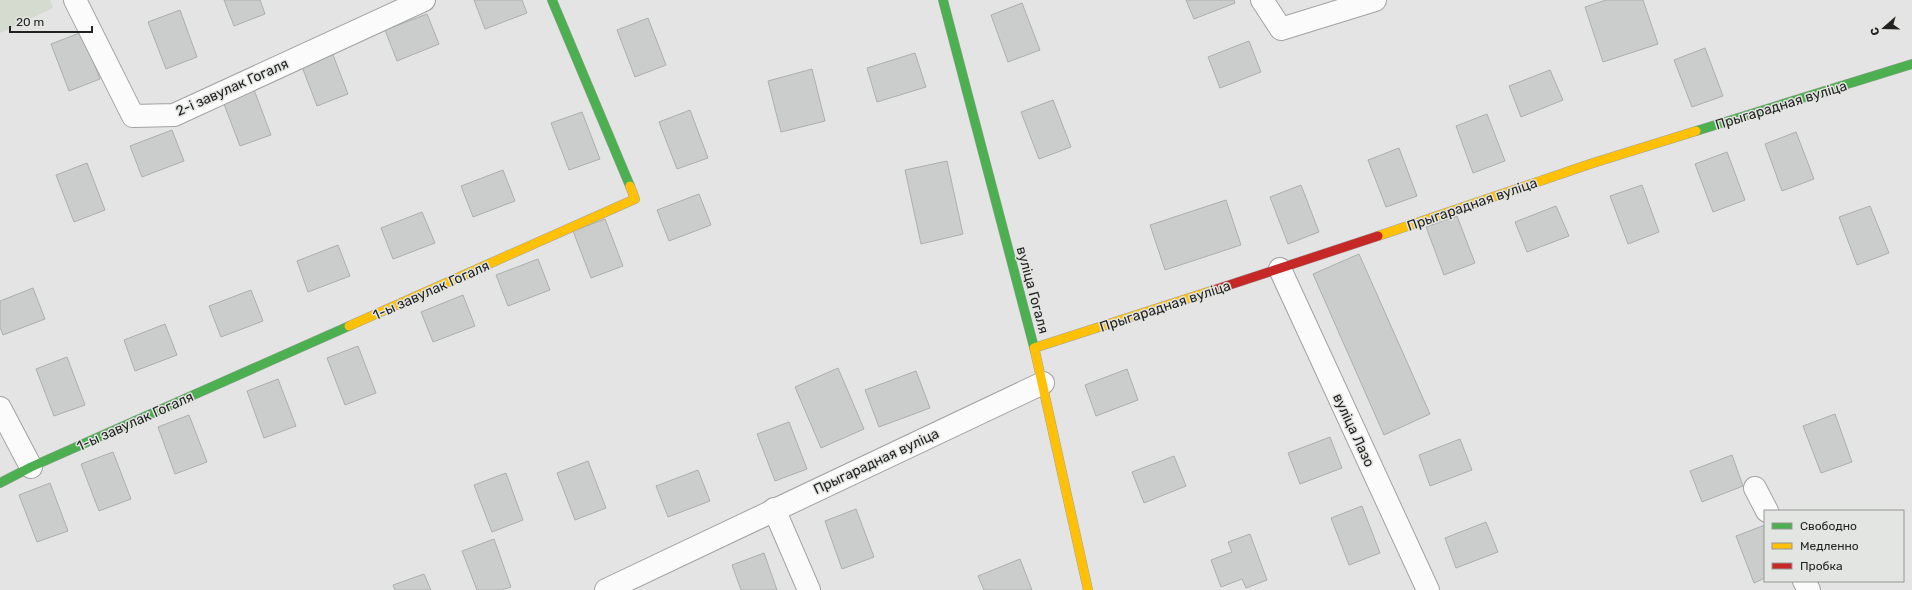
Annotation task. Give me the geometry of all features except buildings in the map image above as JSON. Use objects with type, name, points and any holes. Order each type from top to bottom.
[{"type":"street","name":"2-і завулак Гогаля","points":[[75,0],[133,116],[174,115],[424,0]]},
{"type":"street","name":"1-ы завулак Гогаля","points":[[0,483],[635,199],[552,0]]},
{"type":"street","name":"вуліца Гогаля","points":[[944,0],[1043,383],[1088,590]]},
{"type":"street","points":[[1262,0],[1281,29],[1375,0]]},
{"type":"street","name":"Прыгарадная вуліца","points":[[1034,348],[1280,269],[1593,163],[1912,64]]},
{"type":"street","name":"вуліца Лазо","points":[[1280,269],[1428,590]]},
{"type":"street","name":"Прыгарадная вуліца","points":[[606,590],[774,509],[1043,383]]},
{"type":"street","points":[[0,408],[31,468]]},
{"type":"street","points":[[1755,488],[1766,510]]},
{"type":"street","points":[[774,509],[809,590]]},
{"type":"shaded area","points":[[0,0],[50,0],[53,8],[0,33]]},
{"type":"traffic: fast","points":[[552,0],[630,186]]},
{"type":"traffic: fast","points":[[943,0],[1035,351]]},
{"type":"traffic: fast","points":[[1696,131],[1912,64]]},
{"type":"traffic: fast","points":[[0,483],[31,467],[349,326]]},
{"type":"traffic: slow","points":[[1378,236],[1593,163],[1696,131]]},
{"type":"traffic: slow","points":[[349,326],[635,199],[630,186]]},
{"type":"traffic: slow","points":[[1034,348],[1214,290]]},
{"type":"traffic: slow","points":[[1035,351],[1088,590]]},
{"type":"traffic: jam","points":[[1214,290],[1378,236]]}]
